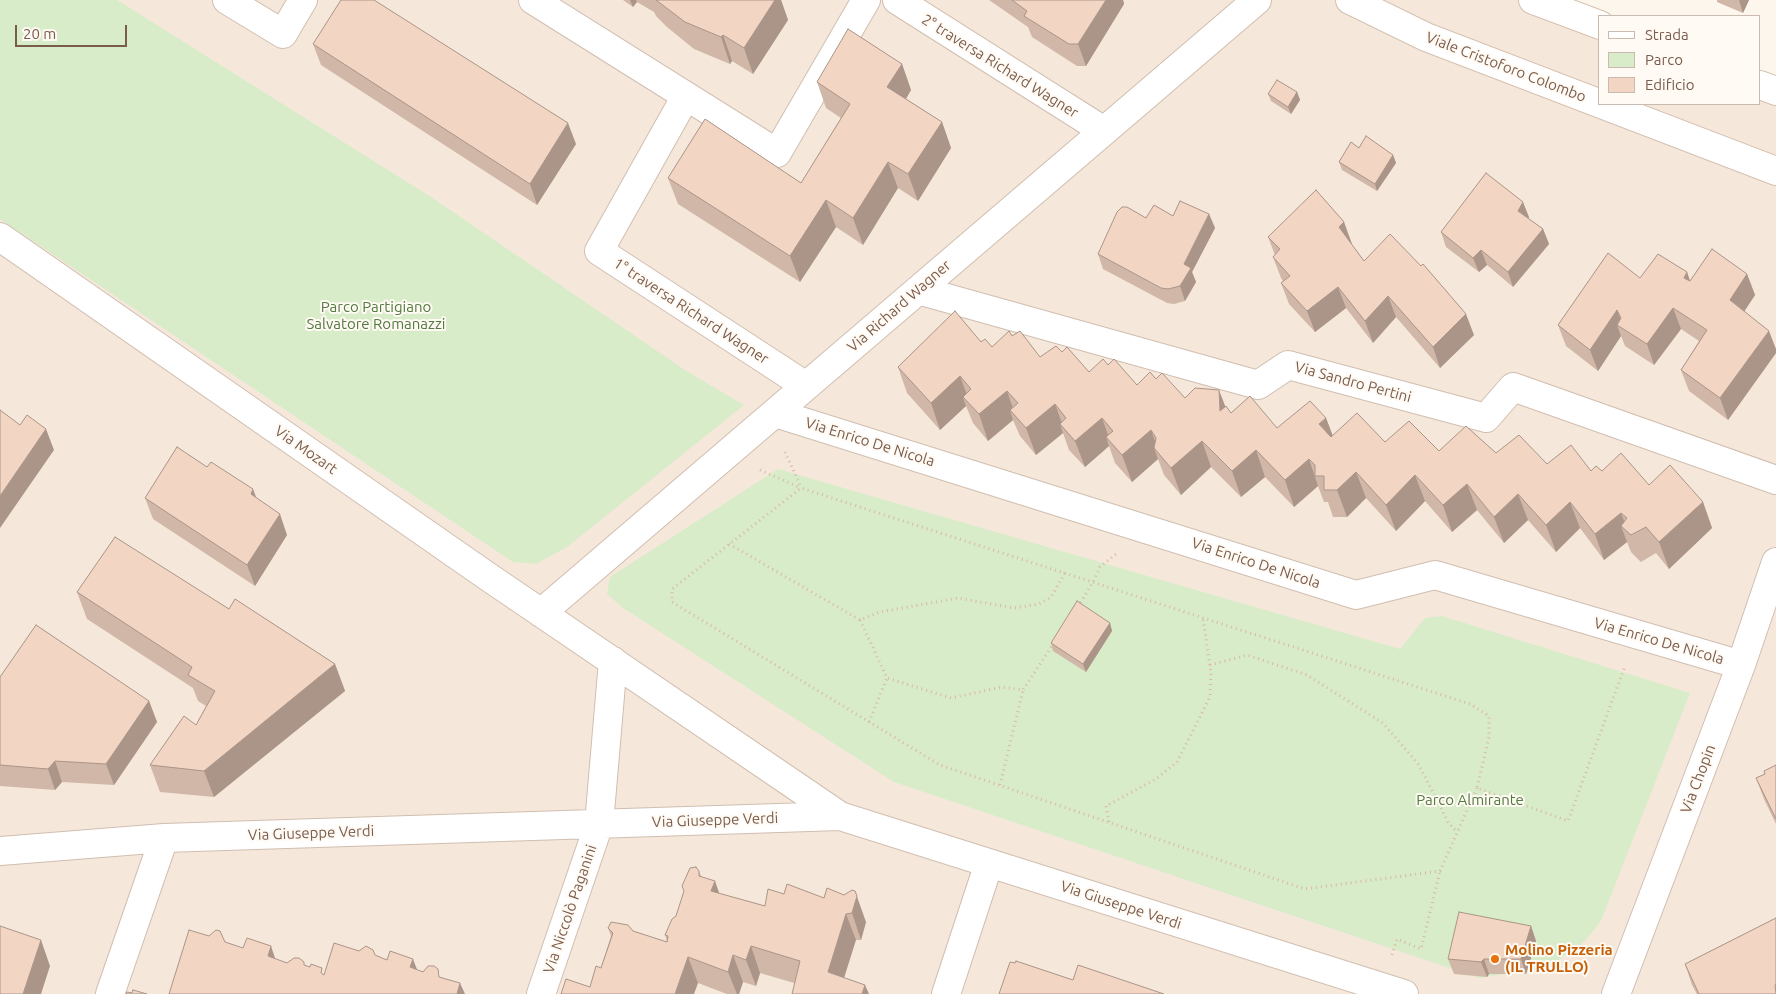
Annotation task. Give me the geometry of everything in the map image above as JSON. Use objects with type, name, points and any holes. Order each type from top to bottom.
[{"type":"street","points":[[227,0],[283,34],[304,0]]},
{"type":"street","points":[[533,0],[777,153],[866,0]]},
{"type":"street","name":"2° traversa Richard Wagner","points":[[897,0],[1104,131]]},
{"type":"street","name":"Via Richard Wagner","points":[[542,612],[1257,0]]},
{"type":"street","name":"Viale Cristoforo Colombo","points":[[1350,0],[1426,37],[1598,103]]},
{"type":"street","points":[[1533,0],[1598,24]]},
{"type":"street","points":[[1761,85],[1776,91]]},
{"type":"street","name":"1° traversa Richard Wagner","points":[[686,96],[598,251],[806,386]]},
{"type":"street","name":"Viale Cristoforo Colombo","points":[[1604,105],[1776,171]]},
{"type":"street","name":"Via Mozart","points":[[0,237],[840,816]]},
{"type":"street","name":"Via Sandro Pertini","points":[[918,290],[1258,385],[1288,365],[1486,418],[1513,387],[1776,480]]},
{"type":"street","name":"Via Enrico De Nicola","points":[[775,413],[1356,595],[1434,575],[1741,665]]},
{"type":"street","name":"Via Chopin","points":[[1616,994],[1741,665],[1776,562]]},
{"type":"street","name":"Via Niccolò Paganini","points":[[541,994],[599,824],[613,661]]},
{"type":"street","name":"Via Giuseppe Verdi","points":[[0,851],[164,838],[840,816],[1392,990]]},
{"type":"street","points":[[110,994],[164,838]]},
{"type":"street","points":[[946,994],[989,863]]},
{"type":"path","points":[[726,455],[801,488],[1470,704],[1489,716],[1489,737],[1477,788],[1440,871],[1421,949],[1397,939],[1392,990]]},
{"type":"path","points":[[801,488],[672,589],[672,602],[940,765],[1305,889],[1440,871]]},
{"type":"path","points":[[729,544],[860,620],[887,678],[869,722]]},
{"type":"path","points":[[860,620],[880,612],[958,598],[1014,608],[1039,604],[1050,597],[1065,573]]},
{"type":"path","points":[[1077,607],[1093,582]]},
{"type":"path","points":[[1109,822],[1106,806],[1156,779],[1177,762],[1210,696],[1210,665],[1203,618]]},
{"type":"path","points":[[1477,788],[1568,821],[1637,634]]},
{"type":"path","points":[[1000,786],[1023,690],[1056,640]]},
{"type":"path","points":[[1210,665],[1247,655],[1307,675],[1383,723],[1419,766],[1448,822],[1457,832]]},
{"type":"path","points":[[887,678],[951,698],[1002,687],[1023,690]]},
{"type":"shaded area","points":[[0,0],[1560,0],[1598,15],[1598,105],[1761,105],[1761,77],[1776,84],[1776,994],[0,994]]},
{"type":"green space","name":"Parco Partigiano Salvatore Romanazzi","points":[[0,0],[117,0],[431,197],[688,372],[744,405],[567,547],[536,564],[513,562],[0,219]]},
{"type":"green space","name":"Parco Almirante","points":[[778,469],[1400,649],[1425,618],[1442,616],[1690,693],[1601,921],[1584,942],[1547,968],[1479,978],[894,782],[623,608],[607,594],[610,577]]},
{"type":"building","points":[[341,0],[374,0],[568,123],[530,184],[313,44]]},
{"type":"building","points":[[656,0],[775,0],[744,48],[723,35],[721,37],[685,22]]},
{"type":"building","points":[[1012,0],[1106,0],[1078,44],[1069,44],[1024,16],[1027,11]]},
{"type":"building","points":[[848,29],[902,64],[887,87],[942,122],[908,174],[888,162],[853,218],[826,200],[790,256],[668,178],[705,119],[801,183],[850,104],[817,82]]},
{"type":"building","points":[[1277,80],[1297,92],[1288,107],[1268,94]]},
{"type":"building","points":[[1366,136],[1393,155],[1375,184],[1339,162],[1351,142],[1359,148]]},
{"type":"building","points":[[1486,173],[1523,202],[1518,211],[1543,229],[1508,272],[1481,250],[1473,258],[1441,232]]},
{"type":"building","points":[[1316,190],[1344,222],[1339,227],[1364,261],[1390,234],[1421,266],[1423,264],[1466,314],[1433,347],[1388,296],[1365,321],[1338,287],[1307,311],[1281,283],[1290,276],[1273,257],[1280,249],[1268,237]]},
{"type":"building","points":[[1180,201],[1209,214],[1184,264],[1191,268],[1180,286],[1168,289],[1161,288],[1098,254],[1117,212],[1122,207],[1127,207],[1146,218],[1154,205],[1173,216]]},
{"type":"building","points":[[1712,249],[1747,274],[1730,300],[1769,331],[1720,398],[1681,370],[1707,330],[1673,308],[1647,344],[1617,325],[1621,318],[1617,310],[1590,350],[1558,325],[1608,253],[1640,278],[1658,254],[1687,272],[1684,278],[1690,281]]},
{"type":"building","points":[[955,311],[981,342],[985,339],[992,347],[1009,331],[1012,336],[1020,331],[1040,357],[1056,346],[1062,352],[1067,347],[1089,372],[1103,359],[1108,365],[1114,359],[1137,385],[1150,372],[1156,379],[1162,373],[1185,398],[1195,388],[1219,390],[1220,411],[1226,406],[1231,413],[1250,396],[1277,428],[1310,401],[1326,418],[1319,424],[1331,437],[1357,413],[1385,442],[1409,421],[1439,451],[1466,426],[1496,453],[1519,435],[1547,464],[1571,445],[1591,471],[1596,466],[1602,471],[1621,453],[1649,485],[1670,465],[1703,502],[1659,542],[1646,527],[1631,535],[1621,526],[1627,518],[1621,513],[1595,534],[1570,502],[1546,525],[1518,494],[1494,517],[1467,484],[1443,505],[1415,475],[1386,505],[1356,472],[1337,490],[1324,490],[1324,476],[1315,476],[1315,465],[1309,459],[1285,480],[1256,450],[1232,471],[1202,441],[1171,468],[1154,448],[1156,438],[1151,430],[1122,455],[1106,437],[1113,431],[1102,418],[1075,441],[1060,424],[1066,418],[1055,404],[1026,428],[1010,410],[1018,403],[1007,391],[979,414],[963,397],[971,389],[960,376],[931,403],[898,367]]},
{"type":"building","points":[[0,410],[20,425],[27,415],[46,429],[0,496]]},
{"type":"building","points":[[177,447],[207,467],[211,462],[253,489],[251,494],[280,514],[247,565],[145,498]]},
{"type":"building","points":[[115,537],[229,609],[235,599],[335,664],[204,771],[150,765],[184,716],[196,725],[215,691],[188,675],[192,667],[77,592]]},
{"type":"building","points":[[1077,601],[1110,623],[1083,664],[1051,643]]},
{"type":"building","points":[[36,625],[149,701],[106,764],[55,761],[48,769],[0,765],[0,677]]},
{"type":"building","points":[[1776,765],[1776,819],[1756,778],[1765,774],[1764,771]]},
{"type":"building","points":[[696,867],[699,871],[699,876],[715,881],[711,891],[765,906],[768,889],[784,894],[787,884],[824,898],[827,888],[844,895],[852,890],[855,891],[857,896],[852,913],[846,914],[828,972],[865,985],[862,994],[792,994],[800,961],[751,946],[746,960],[733,955],[728,972],[688,957],[675,994],[561,994],[566,979],[590,987],[596,966],[601,968],[613,933],[608,928],[611,922],[628,925],[633,931],[667,942],[668,936],[665,935],[672,919],[676,916],[684,891],[682,886],[690,868]]},
{"type":"building","points":[[1459,912],[1531,926],[1521,959],[1484,959],[1481,962],[1448,959]]},
{"type":"building","points":[[1776,918],[1776,994],[1699,994],[1685,964]]},
{"type":"building","points":[[0,926],[41,940],[23,994],[0,994]]},
{"type":"building","points":[[189,930],[209,936],[216,930],[220,931],[225,942],[243,948],[247,938],[271,946],[268,956],[287,963],[294,958],[299,958],[304,962],[304,965],[310,967],[311,964],[322,968],[321,973],[324,975],[334,943],[359,951],[366,946],[373,950],[375,955],[387,960],[390,951],[413,959],[410,967],[423,972],[428,966],[434,966],[438,969],[439,977],[460,983],[457,994],[169,994]]},
{"type":"building","points":[[1016,961],[1073,980],[1078,965],[1164,994],[999,994],[1010,962],[1015,963]]},
{"type":"building","points":[[133,990],[147,994],[126,994],[127,992],[132,993]]},
{"type":"place","name":"Molino Pizzeria (IL TRULLO)","points":[[1495,959]]}]
